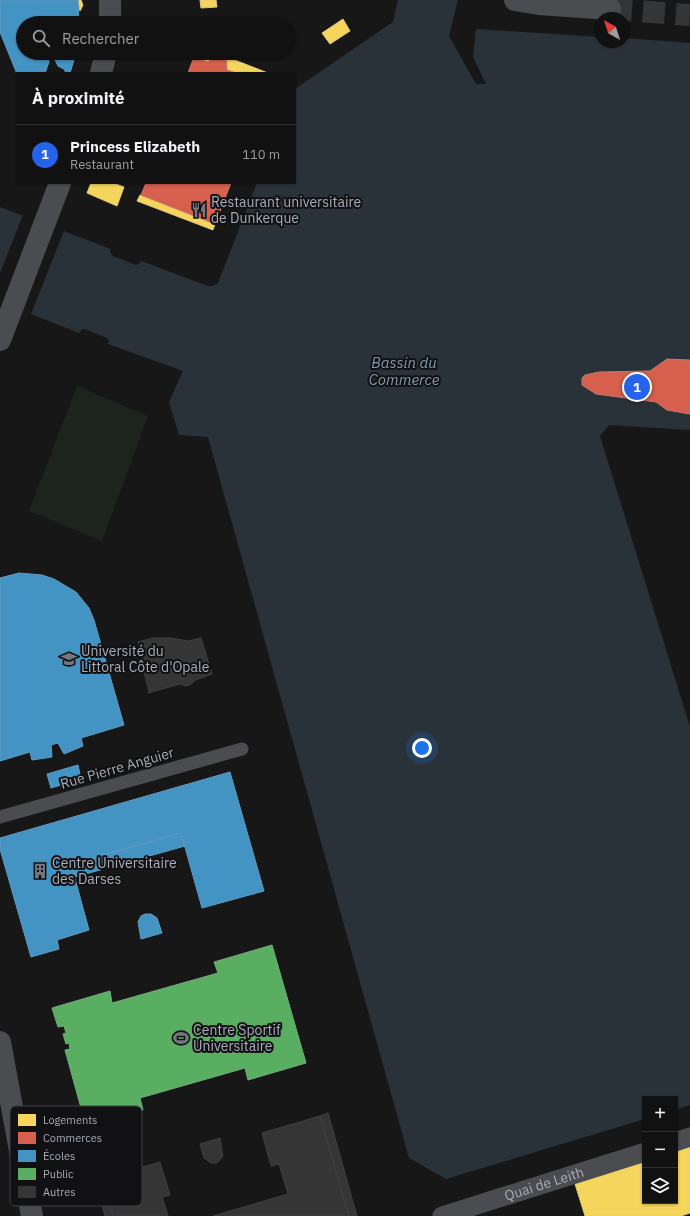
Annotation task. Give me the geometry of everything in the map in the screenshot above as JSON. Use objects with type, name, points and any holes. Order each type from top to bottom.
[{"type":"street","points":[[110,0],[110,16]]},
{"type":"street","points":[[515,0],[539,4],[610,9]]},
{"type":"street","points":[[101,72],[104,60]]},
{"type":"street","points":[[2,334],[60,184]]},
{"type":"street","points":[[0,1042],[12,1106]]},
{"type":"street","points":[[678,1141],[690,1137]]},
{"type":"street","name":"Quai de Leith","points":[[442,1216],[642,1153]]},
{"type":"street","points":[[30,1206],[32,1216]]},
{"type":"lane","name":"Rue Pierre Anguier","points":[[0,817],[242,749]]},
{"type":"shaded area","points":[[77,386],[148,416],[102,541],[29,511]]},
{"type":"water","name":"Bassin du Commerce","points":[[398,0],[458,0],[449,36],[476,84],[486,84],[473,57],[476,29],[594,37],[594,48],[630,48],[630,38],[690,43],[690,430],[609,425],[600,436],[690,727],[690,1105],[678,1109],[678,1096],[642,1096],[642,1120],[446,1179],[409,1158],[208,437],[179,435],[169,402],[183,371],[108,344],[109,341],[107,338],[85,329],[82,329],[79,333],[0,302],[0,207],[111,249],[110,252],[113,256],[136,265],[141,261],[208,286],[213,286],[218,283],[257,184],[296,184],[296,88],[393,22]]},
{"type":"pier","points":[[23,215],[64,231],[31,314],[0,302],[0,273]]},
{"type":"building: Logements","points":[[78,0],[81,0],[83,5],[80,11]]},
{"type":"building: Logements","points":[[200,0],[216,0],[217,7],[201,8]]},
{"type":"building: Logements","points":[[343,19],[350,31],[330,44],[322,33]]},
{"type":"building: Logements","points":[[227,60],[235,60],[265,72],[233,72],[227,70]]},
{"type":"building: Logements","points":[[91,184],[116,184],[124,187],[117,206],[87,193]]},
{"type":"building: Logements","points":[[140,195],[215,224],[213,230],[137,201]]},
{"type":"building: Logements","points":[[690,1147],[690,1213],[681,1216],[585,1216],[575,1184],[642,1163],[642,1204],[678,1204],[678,1151]]},
{"type":"building: Commerces","points":[[193,60],[202,60],[208,62],[211,60],[226,60],[227,70],[233,72],[188,72]]},
{"type":"building: Commerces","name":"Restaurant universitaire de Dunkerque","points":[[146,184],[231,184],[215,224],[141,195]]},
{"type":"building: Commerces","points":[[667,359],[690,360],[690,414],[667,410],[656,402],[596,394],[582,385],[582,378],[585,375],[599,372],[650,371]]},
{"type":"building: Écoles","points":[[0,0],[78,0],[79,16],[16,16],[16,60],[48,60],[45,72],[16,72],[0,32]]},
{"type":"building: Écoles","points":[[55,60],[74,60],[70,72],[66,72],[64,69],[58,66]]},
{"type":"building: Écoles","points":[[19,573],[42,575],[54,579],[76,592],[89,608],[94,620],[124,725],[81,738],[83,746],[64,754],[58,743],[51,745],[52,757],[32,760],[30,752],[0,761],[0,578]]},
{"type":"building: Écoles","points":[[78,765],[81,779],[51,788],[47,774]]},
{"type":"building: Écoles","name":"Centre Universitaire des Darses","points":[[230,772],[264,891],[202,908],[181,833],[71,864],[89,930],[57,940],[59,949],[31,957],[0,849],[0,838]]},
{"type":"building: Écoles","points":[[181,833],[185,846],[75,877],[71,864]]},
{"type":"building: Écoles","points":[[151,914],[157,918],[162,933],[141,939],[138,922],[141,916]]},
{"type":"building: Public","name":"Centre Sportif Universitaire","points":[[272,945],[306,1063],[248,1080],[245,1068],[140,1098],[142,1106],[80,1106],[65,1050],[70,1049],[69,1043],[66,1044],[63,1034],[66,1033],[64,1026],[58,1027],[52,1008],[110,991],[112,1003],[218,973],[214,962]]},
{"type":"building: Autres","points":[[153,638],[171,638],[188,641],[201,638],[212,674],[195,680],[190,685],[185,686],[180,684],[148,693],[149,691],[140,657],[137,656],[142,655],[138,642]]},
{"type":"building: Autres","points":[[328,1113],[357,1216],[349,1216],[320,1116]]},
{"type":"building: Autres","points":[[320,1116],[349,1216],[213,1216],[288,1194],[279,1164],[271,1166],[262,1133]]},
{"type":"building: Autres","points":[[220,1138],[223,1156],[217,1163],[211,1163],[204,1158],[200,1144]]},
{"type":"building: Autres","points":[[160,1162],[170,1195],[162,1197],[168,1216],[113,1216],[110,1206],[142,1206],[142,1167]]},
{"type":"building: Autres","points":[[102,1206],[110,1206],[113,1216],[105,1216]]},
{"type":"tunnel","points":[[610,9],[690,15]]},
{"type":"place","name":"Restaurant universitaire de Dunkerque","points":[[199,210]]},
{"type":"place","name":"Princess Elizabeth","points":[[637,387]]},
{"type":"place","name":"Université du Littoral Côte d'Opale","points":[[69,659]]},
{"type":"place","name":"Centre Universitaire des Darses","points":[[40,871]]},
{"type":"place","name":"Centre Sportif Universitaire","points":[[181,1038]]}]
